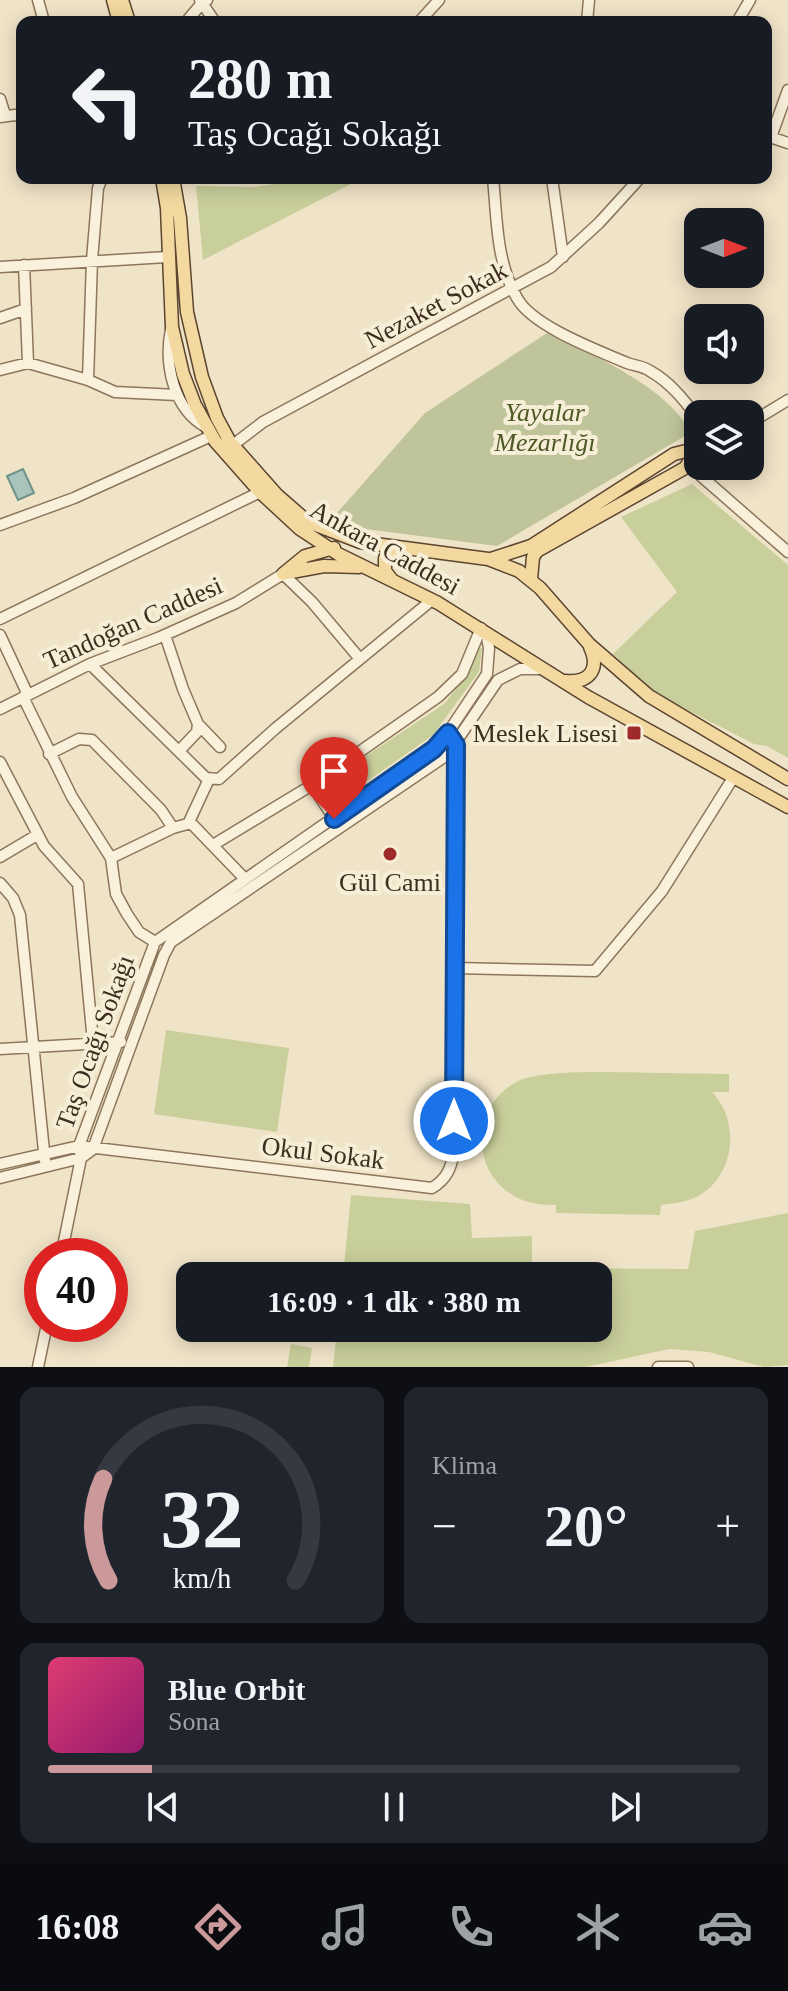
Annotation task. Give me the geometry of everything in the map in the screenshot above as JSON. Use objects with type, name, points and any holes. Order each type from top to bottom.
[{"type":"main road","name":"Ankara Caddesi","points":[[163,184],[167,208],[172,327],[183,374],[209,431],[260,492],[308,535],[330,549],[432,600],[588,697],[788,806]]},
{"type":"main road","name":"Ankara Caddesi","points":[[174,184],[180,218],[185,292],[194,347],[209,399],[233,445],[265,483],[298,514],[318,527],[360,542],[488,559],[531,579],[589,644],[649,696],[788,779]]},
{"type":"main road","points":[[488,559],[531,546],[674,454],[684,452]]},
{"type":"main road","points":[[531,579],[533,557],[537,551],[684,469]]},
{"type":"main road","points":[[305,556],[308,535]]},
{"type":"main road","points":[[283,574],[305,556],[360,542]]},
{"type":"main road","points":[[392,580],[384,567],[387,555],[395,549],[413,547]]},
{"type":"main road","points":[[283,574],[324,566],[363,567]]},
{"type":"main road","points":[[566,681],[582,680],[591,675],[595,665],[589,644]]},
{"type":"street","points":[[424,16],[439,0]]},
{"type":"street","points":[[772,128],[788,90]]},
{"type":"street","points":[[0,99],[2,116]]},
{"type":"street","points":[[88,380],[92,260],[100,184]]},
{"type":"street","points":[[494,184],[499,243],[513,289],[524,308],[546,325],[644,368],[685,400]]},
{"type":"street","points":[[553,184],[563,257]]},
{"type":"street","name":"Nezaket Sokak","points":[[233,445],[276,415],[551,267],[635,184]]},
{"type":"street","points":[[0,267],[167,257]]},
{"type":"street","points":[[24,265],[28,363]]},
{"type":"street","points":[[0,318],[26,309]]},
{"type":"street","points":[[0,525],[74,498],[209,431],[191,419],[177,395],[168,358],[172,327]]},
{"type":"street","points":[[0,370],[28,363],[88,380],[115,392],[177,395]]},
{"type":"street","points":[[764,415],[788,400]]},
{"type":"street","points":[[706,480],[788,552]]},
{"type":"street","points":[[0,619],[260,492]]},
{"type":"street","points":[[283,574],[312,602],[360,659]]},
{"type":"street","name":"Tandoğan Caddesi","points":[[0,709],[90,664],[236,603],[283,574]]},
{"type":"street","points":[[90,664],[209,779],[219,779],[432,600]]},
{"type":"street","points":[[213,845],[312,785],[448,689],[462,674],[481,628]]},
{"type":"street","name":"Taş Ocağı Sokağı","points":[[64,1238],[80,1152],[155,942],[245,879],[337,824],[434,749],[487,674],[489,648],[481,628]]},
{"type":"street","points":[[0,635],[49,754],[111,858],[116,894],[121,904],[139,932],[155,942]]},
{"type":"street","points":[[165,635],[198,724],[220,747]]},
{"type":"street","points":[[0,1164],[93,1149],[171,942],[337,824],[447,755],[498,680],[520,669],[545,669]]},
{"type":"street","points":[[179,751],[197,732],[198,724]]},
{"type":"street","points":[[448,733],[456,745]]},
{"type":"street","points":[[49,754],[79,739],[92,740],[161,810],[173,828]]},
{"type":"street","name":"Okul Sokak","points":[[93,1149],[432,1188],[442,1182],[454,1152],[456,745]]},
{"type":"street","points":[[0,762],[37,835],[79,889],[93,1042]]},
{"type":"street","points":[[455,968],[595,971],[662,891],[733,778]]},
{"type":"street","points":[[111,858],[189,822],[209,779]]},
{"type":"street","points":[[312,785],[337,824]]},
{"type":"street","points":[[189,822],[245,879]]},
{"type":"street","points":[[0,857],[37,835]]},
{"type":"street","points":[[0,883],[13,898],[20,915],[46,1167]]},
{"type":"street","points":[[0,1049],[118,1040],[131,1045]]},
{"type":"street","points":[[0,1178],[46,1167],[80,1152]]},
{"type":"street","points":[[38,1367],[43,1342]]},
{"type":"street","points":[[658,1367],[688,1367]]},
{"type":"green space","points":[[351,184],[203,260],[196,186]]},
{"type":"green space","name":"Yayalar Mezarlığı","points":[[547,333],[648,387],[680,417],[684,423],[684,437],[497,546],[358,528],[330,521],[425,413]]},
{"type":"green space","points":[[692,484],[788,565],[788,758],[656,694],[613,654],[677,592],[621,517]]},
{"type":"green space","points":[[482,648],[479,672],[433,735],[342,799],[330,799],[324,790],[327,782],[444,704],[465,678],[478,649]]},
{"type":"green space","points":[[166,1030],[289,1048],[277,1132],[154,1114]]},
{"type":"green space","points":[[568,1073],[729,1074],[729,1092],[712,1092],[721,1103],[730,1130],[730,1144],[722,1171],[714,1183],[698,1196],[661,1205],[660,1215],[556,1213],[556,1205],[529,1202],[503,1188],[491,1174],[484,1158],[484,1123],[491,1106],[502,1092],[518,1081]]},
{"type":"green space","points":[[351,1195],[470,1204],[472,1238],[532,1236],[532,1262],[344,1262]]},
{"type":"green space","points":[[788,1213],[788,1365],[764,1367],[709,1352],[669,1349],[586,1367],[333,1367],[336,1342],[612,1342],[612,1269],[688,1269],[695,1231]]},
{"type":"green space","points":[[291,1344],[312,1348],[309,1367],[287,1367]]},
{"type":"water","points":[[23,469],[34,493],[18,500],[7,476]]},
{"type":"place","name":"Meslek Lisesi","points":[[634,733]]},
{"type":"place","name":"Gül Cami","points":[[390,854]]},
{"type":"route","points":[[334,819],[434,749],[448,733],[456,745],[454,1121]]}]
